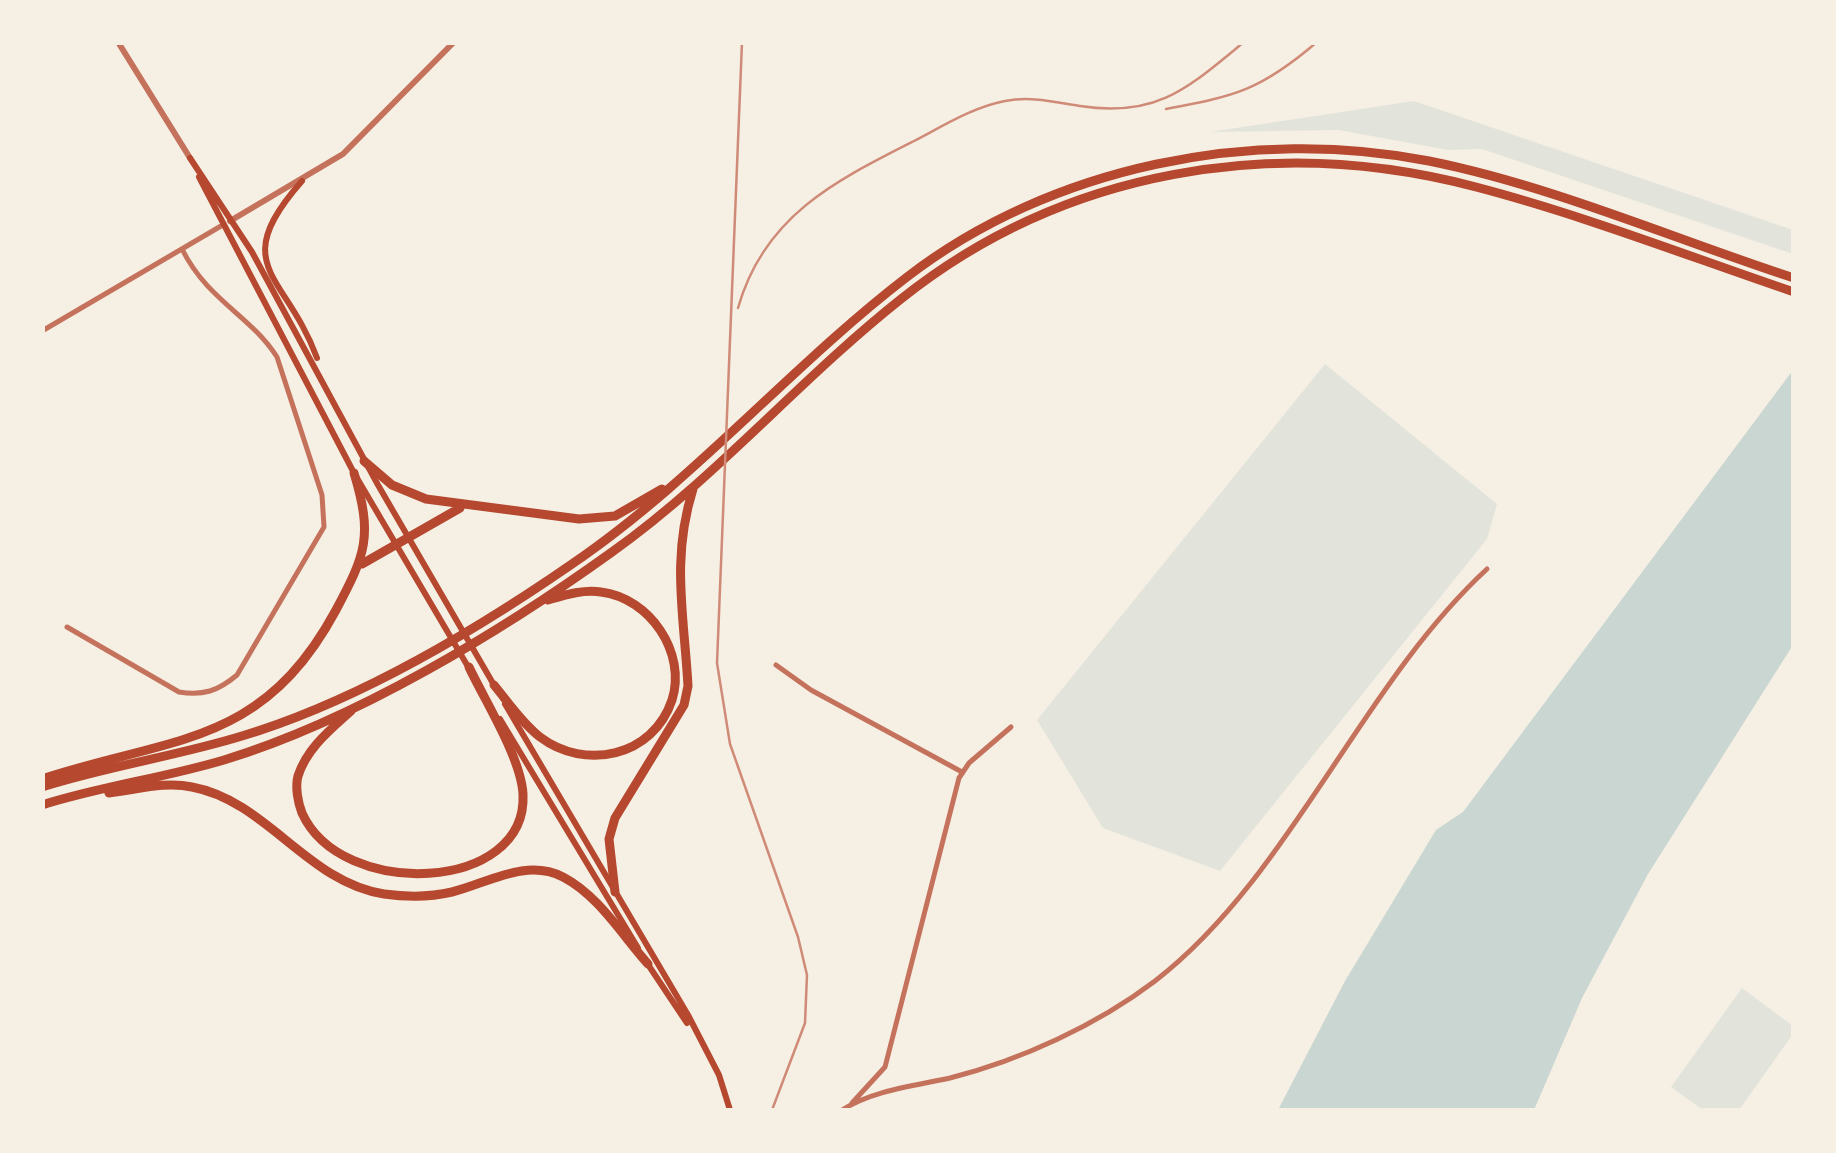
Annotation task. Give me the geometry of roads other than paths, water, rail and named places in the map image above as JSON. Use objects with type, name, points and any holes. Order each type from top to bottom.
[{"type":"highway","points":[[42,783],[240,737],[284,722],[340,698],[426,651],[611,537],[908,276],[1012,213],[1133,170],[1246,150],[1383,153],[1476,172],[1794,278]]},
{"type":"highway","points":[[42,805],[221,761],[356,707],[498,626],[614,551],[756,432],[812,376],[962,254],[1073,200],[1194,168],[1273,161],[1388,169],[1475,186],[1794,292]]},
{"type":"highway","points":[[364,461],[392,486],[410,494],[468,508],[596,519],[634,507],[677,480]]},
{"type":"highway","points":[[42,783],[200,738],[282,688],[319,641],[362,564],[364,507],[354,473]]},
{"type":"highway","points":[[615,892],[609,839],[615,818],[684,705],[688,686],[678,559],[681,525],[694,486]]},
{"type":"highway","points":[[362,564],[453,509],[468,508]]},
{"type":"highway","points":[[494,686],[538,736],[576,754],[620,753],[652,732],[664,716],[672,699],[674,662],[669,644],[649,616],[622,598],[601,592],[536,603]]},
{"type":"highway","points":[[356,707],[322,737],[296,780],[306,821],[330,847],[375,871],[420,876],[457,868],[503,842],[521,811],[523,792],[468,667]]},
{"type":"highway","points":[[86,793],[150,786],[189,786],[213,792],[235,802],[325,872],[382,894],[446,893],[518,871],[561,876],[595,901],[648,964]]},
{"type":"main road","points":[[190,158],[232,220],[324,378],[364,461],[694,1030],[719,1075],[730,1110]]},
{"type":"main road","points":[[190,158],[221,226],[354,473],[648,964],[694,1030]]},
{"type":"main road","points":[[302,181],[270,220],[264,259],[310,340],[324,378]]},
{"type":"street","points":[[118,42],[190,158]]},
{"type":"street","points":[[42,331],[343,154],[454,42]]},
{"type":"street","points":[[66,627],[179,692],[196,695],[221,688],[236,675],[324,527],[322,494],[278,357],[202,284],[182,249]]},
{"type":"street","points":[[850,1105],[974,1070],[1051,1040],[1110,1011],[1174,965],[1256,872],[1376,708],[1410,653],[1487,568]]},
{"type":"street","points":[[776,665],[811,690],[962,772]]},
{"type":"street","points":[[842,1110],[885,1067],[962,772],[1012,727]]},
{"type":"railway","points":[[742,42],[717,663],[730,744],[798,937],[807,975],[805,1023],[772,1110]]},
{"type":"railway","points":[[738,308],[750,276],[784,225],[830,187],[885,156],[970,112],[1005,101],[1033,99],[1107,109],[1151,103],[1188,86],[1244,42]]},
{"type":"railway","points":[[1166,109],[1247,89],[1280,71],[1317,42]]}]
